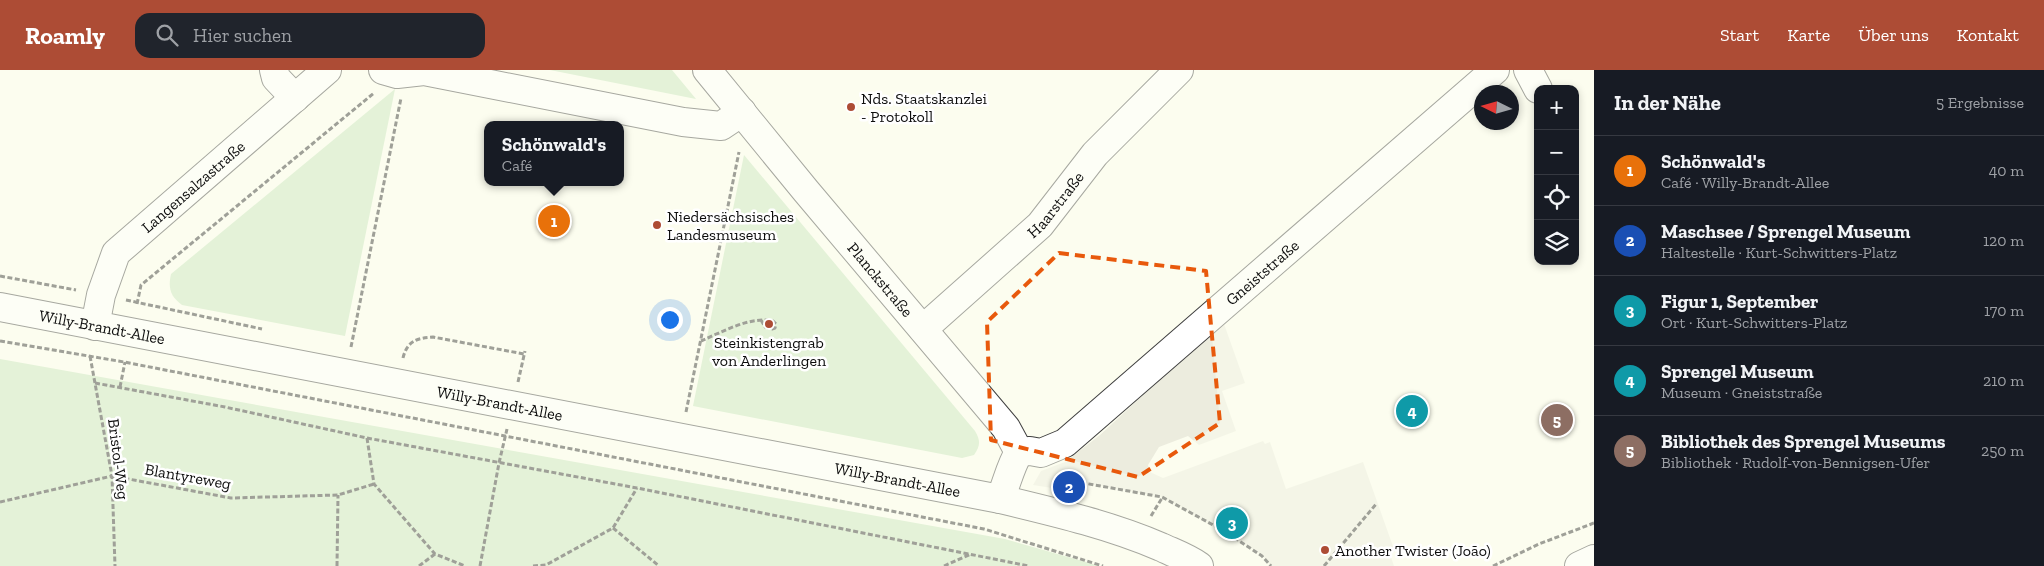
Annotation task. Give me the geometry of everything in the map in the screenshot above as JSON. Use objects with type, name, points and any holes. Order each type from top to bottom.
[{"type":"street","points":[[274,70],[276,78],[295,98]]},
{"type":"street","name":"Langensalzastraße","points":[[95,326],[101,295],[116,253],[327,70]]},
{"type":"street","name":"Planckstraße","points":[[707,70],[1006,428],[1019,452]]},
{"type":"street","name":"Haarstraße","points":[[923,329],[1040,225],[1095,154],[1179,70]]},
{"type":"street","name":"Gneiststraße","points":[[1019,452],[1041,453],[1065,443],[1495,70]]},
{"type":"street","points":[[1528,70],[1536,85]]},
{"type":"street","points":[[390,72],[424,72],[683,122],[721,126],[749,121]]},
{"type":"street","name":"Willy-Brandt-Allee","points":[[0,307],[1000,499],[1064,515],[1139,538],[1191,560],[1199,566]]},
{"type":"street","points":[[1000,499],[1008,480],[1011,466],[1019,452]]},
{"type":"street","points":[[1579,566],[1594,560]]},
{"type":"path","points":[[138,302],[141,285],[390,72],[404,84],[351,347]]},
{"type":"path","points":[[686,416],[741,142],[749,121]]},
{"type":"path","points":[[701,341],[738,326],[761,320],[773,321],[776,324],[775,328],[765,328],[761,320]]},
{"type":"path","points":[[403,358],[406,348],[410,343],[421,338],[434,337],[524,353],[519,381]]},
{"type":"path","points":[[0,341],[90,356],[984,528],[1103,566]]},
{"type":"path","name":"Bristol-Weg","points":[[90,356],[112,476],[115,566]]},
{"type":"path","points":[[95,383],[225,407],[367,438],[636,488],[1030,566]]},
{"type":"path","points":[[367,438],[374,484],[435,554],[465,566]]},
{"type":"path","points":[[480,566],[499,462]]},
{"type":"path","name":"Blantyreweg","points":[[0,502],[112,476],[231,498],[338,496],[374,484]]},
{"type":"path","points":[[1052,488],[1078,482],[1162,497],[1224,531],[1262,556],[1271,566]]},
{"type":"path","points":[[533,566],[546,565],[613,528],[636,488]]},
{"type":"path","points":[[337,566],[338,496]]},
{"type":"path","points":[[1324,566],[1377,503]]},
{"type":"path","points":[[1493,566],[1539,544],[1594,523]]},
{"type":"path","points":[[613,528],[659,566]]},
{"type":"path","points":[[944,566],[972,553]]},
{"type":"path","points":[[419,566],[435,554]]},
{"type":"highlighted area","points":[[1059,253],[1206,271],[1220,423],[1138,477],[991,440],[987,322]]},
{"type":"green space","points":[[550,70],[672,70],[696,99]]},
{"type":"green space","points":[[395,89],[345,336],[182,305],[178,302],[171,291],[171,274]]},
{"type":"green space","points":[[744,155],[975,431],[979,443],[974,455],[962,458],[693,406]]},
{"type":"green space","points":[[0,359],[1005,539],[1100,566],[0,566]]},
{"type":"shaded area","points":[[1223,321],[1245,383],[1222,391],[1236,431],[1199,445],[1188,436],[1159,447],[1148,465],[1150,472],[1163,478],[1263,441],[1265,444],[1270,442],[1286,489],[1363,462],[1395,552],[1390,554],[1394,566],[1271,566],[1262,555],[1162,497],[1078,482],[1052,488],[1033,485],[1041,471],[1065,462],[1100,435]]},
{"type":"place","name":"Nds. Staatskanzlei - Protokoll","points":[[851,107]]},
{"type":"place","name":"Schönwald's","points":[[554,221]]},
{"type":"place","name":"Niedersächsisches Landesmuseum","points":[[657,225]]},
{"type":"place","name":"Steinkistengrab von Anderlingen","points":[[769,324]]},
{"type":"place","name":"Sprengel Museum","points":[[1412,411]]},
{"type":"place","name":"Bibliothek des Sprengel Museums","points":[[1557,420]]},
{"type":"place","name":"Maschsee / Sprengel Museum","points":[[1069,487]]},
{"type":"place","name":"Figur 1, September","points":[[1232,523]]},
{"type":"place","name":"Another Twister (João)","points":[[1325,550]]}]
